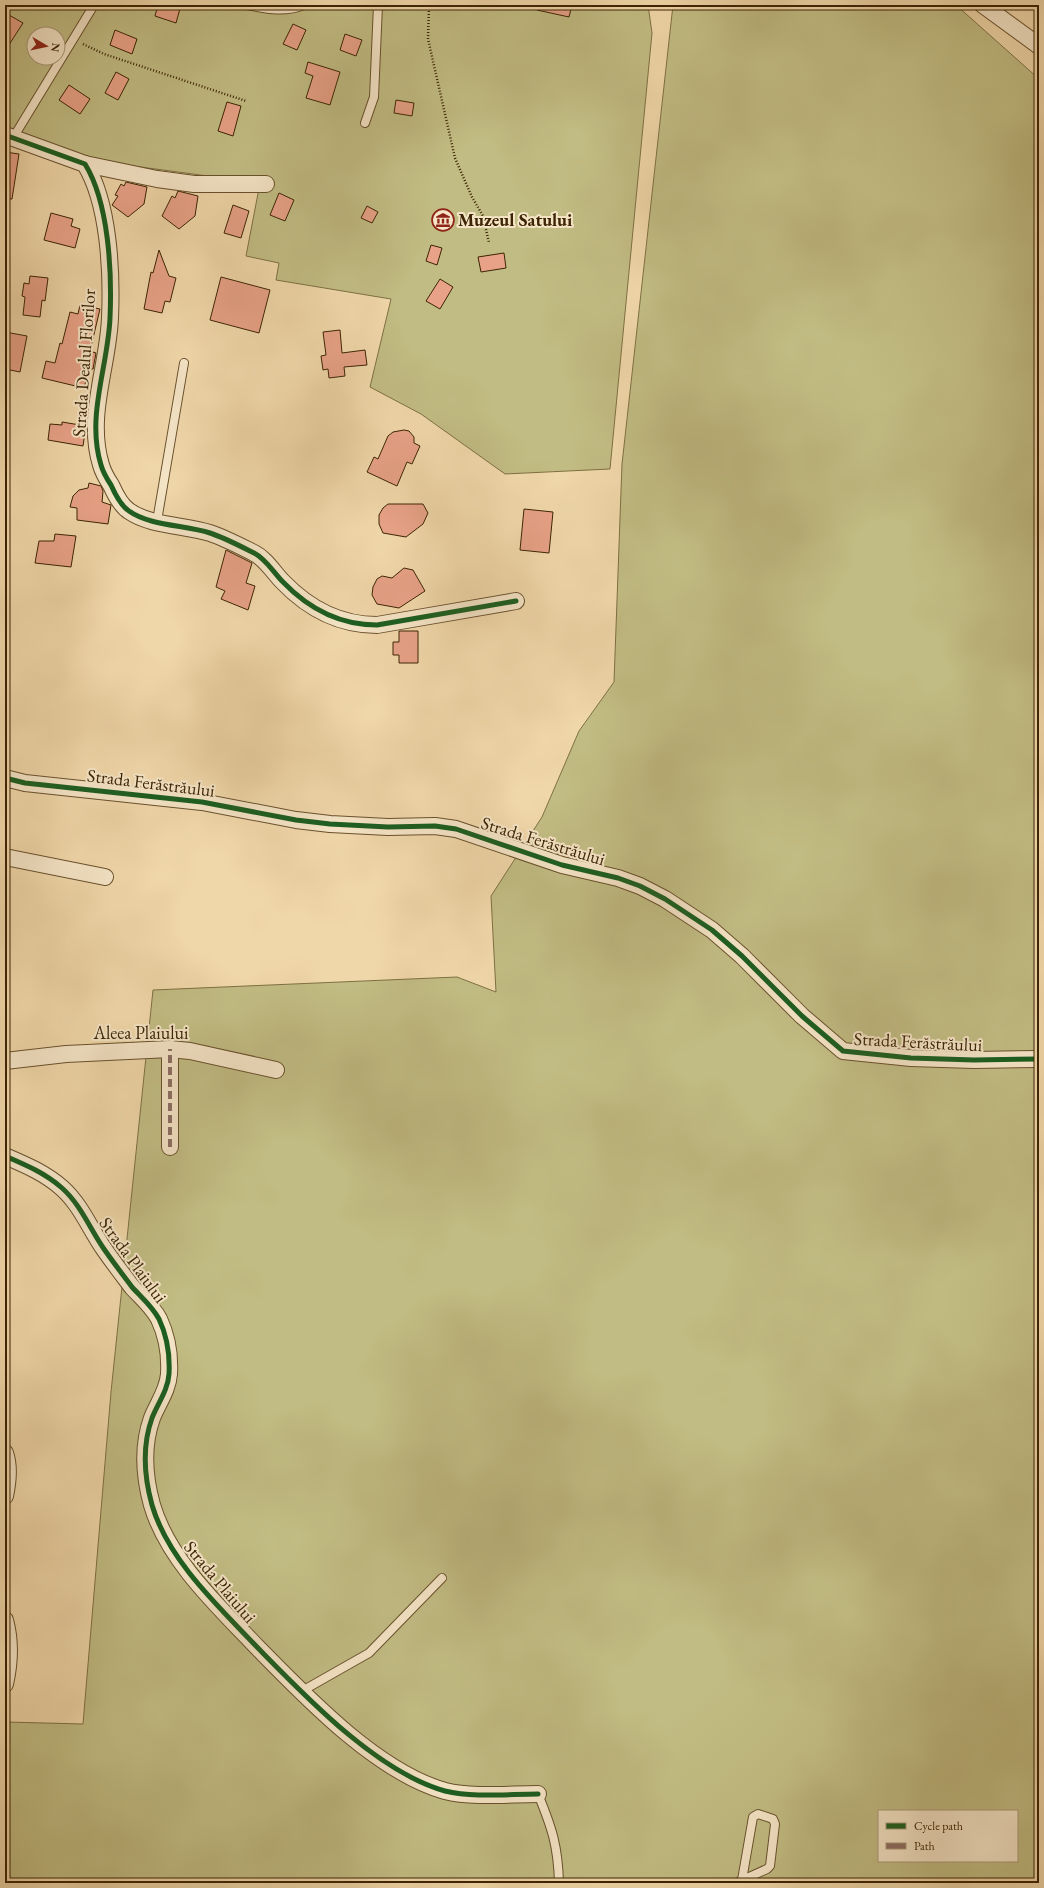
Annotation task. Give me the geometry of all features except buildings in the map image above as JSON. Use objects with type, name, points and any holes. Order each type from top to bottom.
[{"type":"street","points":[[983,5],[1039,46]]},
{"type":"street","points":[[9,136],[85,164],[157,179],[194,184],[266,184]]},
{"type":"street","name":"Strada Dealul Florilor","points":[[85,164],[99,193],[108,246],[111,300],[108,342],[98,397],[96,433],[98,452],[101,467],[116,497],[128,510],[139,517],[210,533],[257,554],[284,583],[321,612],[342,621],[359,625],[377,625],[516,601]]},
{"type":"street","name":"Strada Ferăstrăului","points":[[5,778],[25,783],[202,802],[296,820],[330,824],[388,827],[434,826],[456,828],[562,865],[618,878],[640,886],[665,899],[712,930],[742,956],[802,1016],[843,1051],[910,1058],[974,1060],[1039,1059]]},
{"type":"street","points":[[5,857],[105,877]]},
{"type":"street","points":[[170,1050],[170,1148]]},
{"type":"street","name":"Aleea Plaiului","points":[[5,1061],[66,1054],[170,1050],[190,1051],[276,1070]]},
{"type":"street","name":"Strada Plaiului","points":[[5,1156],[35,1169],[65,1190],[74,1201],[104,1248],[134,1289],[152,1307],[159,1320],[165,1333],[168,1350],[168,1376],[164,1393],[153,1416],[147,1434],[146,1478],[153,1507],[167,1538],[183,1564],[222,1611],[330,1718],[389,1764],[422,1782],[444,1791],[462,1794],[538,1794]]},
{"type":"street","points":[[5,1453],[8,1460],[8,1482],[5,1496]]},
{"type":"street","points":[[5,1620],[10,1642],[10,1663],[5,1684]]},
{"type":"lane","points":[[9,136],[94,5]]},
{"type":"lane","points":[[247,5],[263,9],[292,10],[304,5]]},
{"type":"lane","points":[[365,123],[374,97],[378,5]]},
{"type":"lane","points":[[157,521],[184,363]]},
{"type":"lane","points":[[302,1691],[369,1653],[442,1578]]},
{"type":"lane","points":[[538,1794],[553,1832],[558,1856],[559,1883]]},
{"type":"lane","points":[[758,1814],[773,1819],[775,1824],[770,1866],[767,1869],[739,1881],[753,1817],[758,1814]]},
{"type":"path","points":[[429,5],[428,39],[455,158],[472,197],[483,216],[489,243]]},
{"type":"path","points":[[73,39],[104,54],[246,101]]},
{"type":"shaded area","name":"Muzeul Satului","points":[[5,5],[648,5],[652,33],[610,469],[505,474],[421,414],[370,387],[391,299],[276,280],[279,263],[246,256],[260,183],[88,160],[5,128]]},
{"type":"shaded area","points":[[673,5],[956,5],[1039,79],[1039,1883],[5,1883],[5,1722],[83,1724],[111,1392],[153,990],[457,977],[496,992],[491,896],[542,817],[579,731],[614,682],[622,464]]},
{"type":"marked path","points":[[170,1049],[170,1147]]},
{"type":"cycle path","points":[[5,135],[85,164],[93,180],[99,198],[104,218],[109,259],[110,318],[106,355],[97,410],[97,447],[104,473],[118,500],[126,509],[147,520],[210,533],[254,553],[270,566],[283,582],[303,600],[326,614],[350,622],[377,625],[516,601]]},
{"type":"cycle path","points":[[5,778],[25,783],[202,802],[296,820],[330,824],[388,827],[435,826],[456,829],[562,865],[618,878],[640,886],[665,899],[712,930],[742,956],[802,1016],[843,1051],[911,1058],[974,1060],[1039,1059]]},
{"type":"cycle path","points":[[5,1156],[42,1174],[56,1183],[69,1195],[80,1209],[111,1259],[159,1319],[167,1346],[169,1374],[165,1391],[152,1418],[149,1429],[145,1450],[147,1483],[152,1505],[160,1525],[170,1545],[196,1582],[297,1688],[368,1750],[394,1767],[419,1781],[445,1791],[479,1795],[538,1794]]},
{"type":"place","name":"Muzeul Satului","points":[[443,220]]}]
